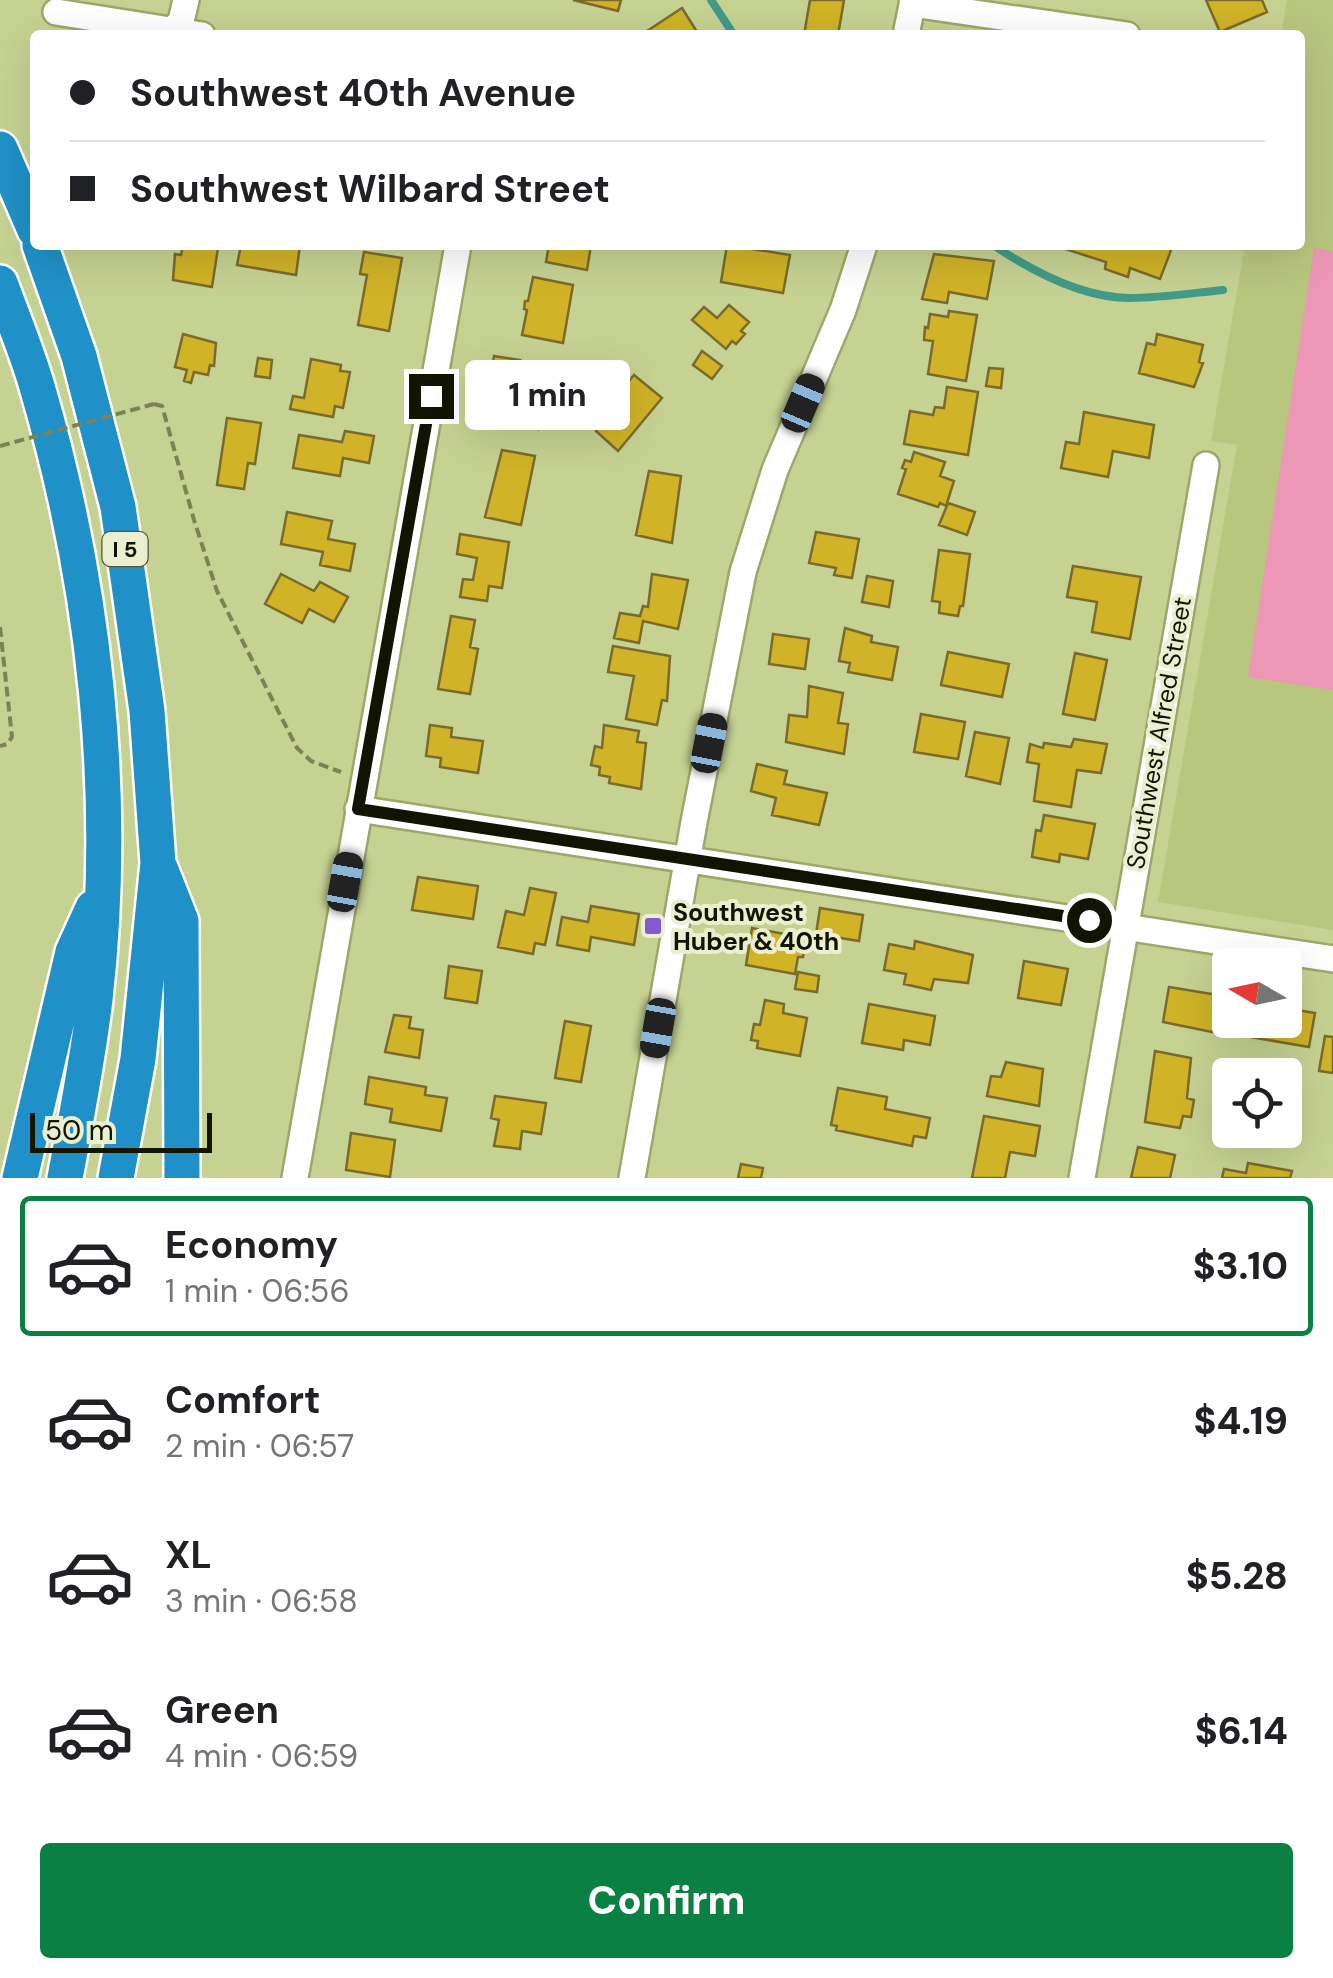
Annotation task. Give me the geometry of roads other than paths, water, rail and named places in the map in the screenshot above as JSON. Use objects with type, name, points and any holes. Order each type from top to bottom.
[{"type":"highway","points":[[0,149],[30,218]]},
{"type":"highway","name":"I 5","points":[[42,250],[79,356],[118,507],[146,711],[158,863],[138,1059],[116,1178]]},
{"type":"highway","name":"I 5","points":[[0,283],[42,404],[85,597],[102,762],[95,996],[64,1178]]},
{"type":"highway","points":[[158,863],[181,921],[182,1178]]},
{"type":"highway","points":[[20,1178],[73,952],[101,889]]},
{"type":"street","points":[[173,30],[181,21],[186,0]]},
{"type":"street","points":[[907,30],[913,2],[1095,30]]},
{"type":"street","points":[[56,12],[154,30]]},
{"type":"street","points":[[294,1178],[457,250]]},
{"type":"street","points":[[632,1178],[730,633],[761,507],[843,310],[862,250]]},
{"type":"street","name":"Southwest Alfred Street","points":[[1082,1178],[1206,465]]},
{"type":"street","points":[[358,809],[1333,959]]},
{"type":"waterway","points":[[711,0],[731,30]]},
{"type":"waterway","points":[[1001,250],[1076,288],[1112,297],[1223,290]]},
{"type":"place","name":"Southwest Huber & 40th","points":[[653,926]]}]
